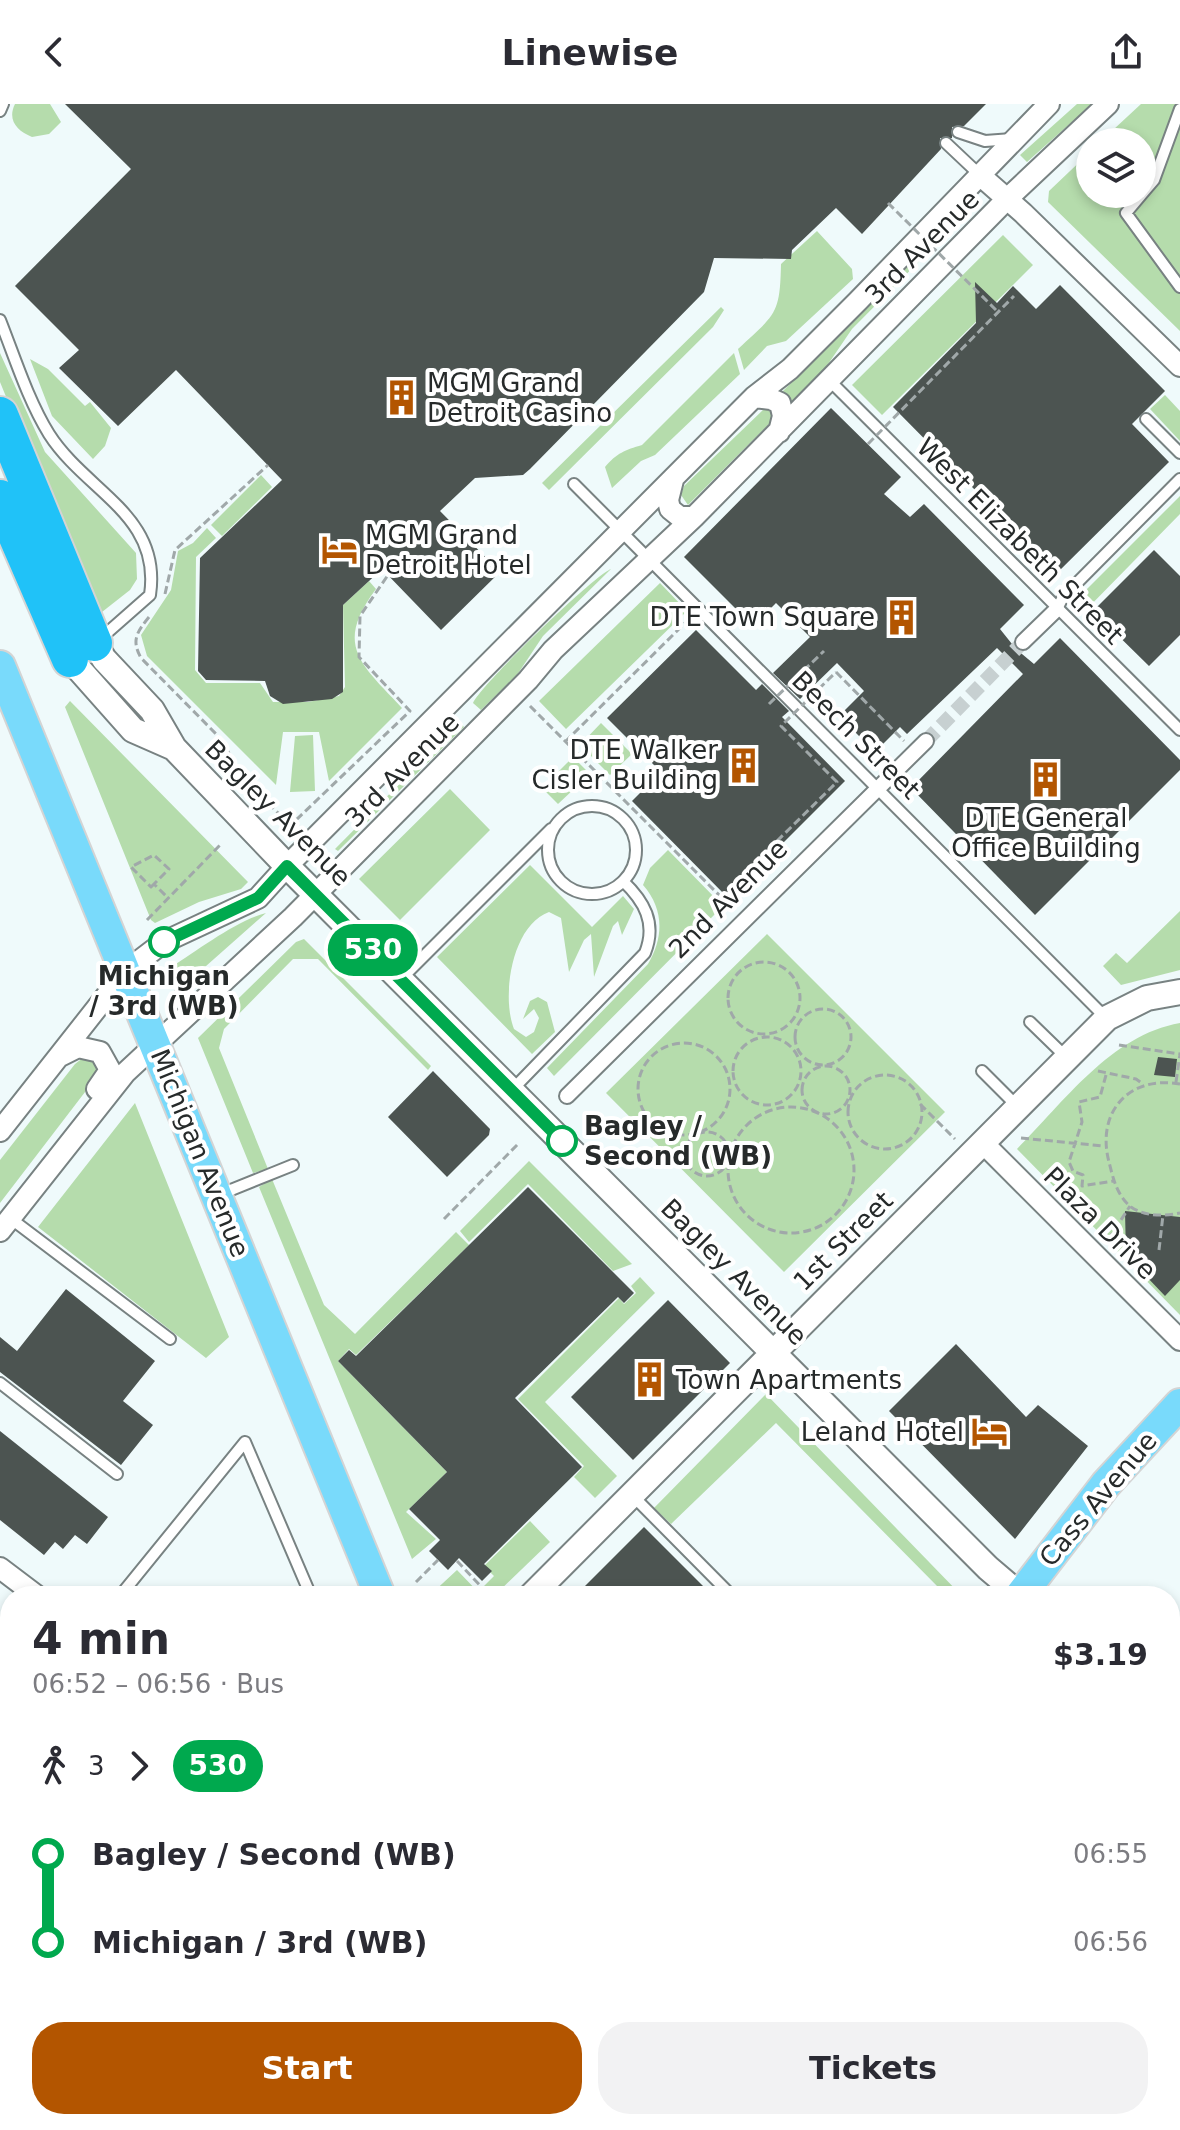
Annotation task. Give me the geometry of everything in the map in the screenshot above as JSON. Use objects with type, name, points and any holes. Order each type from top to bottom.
[{"type":"highway","points":[[0,415],[82,651]]},
{"type":"highway","points":[[0,498],[45,609],[82,651]]},
{"type":"main road","name":"Michigan Avenue","points":[[0,666],[376,1586]]},
{"type":"main road","name":"Cass Avenue","points":[[1028,1586],[1106,1484],[1180,1404]]},
{"type":"street","name":"3rd Avenue","points":[[0,1131],[126,971],[164,942],[267,892],[287,866],[463,693],[754,397],[790,369],[982,177],[1014,138],[1049,104]]},
{"type":"street","name":"3rd Avenue","points":[[5,1224],[125,1073],[315,893],[485,724],[553,650],[648,557],[694,517],[830,381],[865,340],[1108,104]]},
{"type":"street","points":[[982,177],[1180,366]]},
{"type":"street","points":[[754,397],[780,403],[783,416],[779,432]]},
{"type":"street","points":[[673,480],[668,500],[670,509],[680,517],[694,517]]},
{"type":"street","points":[[1023,642],[1057,609]]},
{"type":"street","name":"Bagley Avenue","points":[[82,651],[133,730],[174,748],[511,1091],[1009,1586]]},
{"type":"street","name":"3rd Avenue","points":[[463,693],[461,706],[466,720],[485,724]]},
{"type":"street","name":"2nd Avenue","points":[[567,1096],[926,741]]},
{"type":"street","name":"1st Street","points":[[541,1586],[1107,1018],[1147,998],[1180,992]]},
{"type":"street","name":"3rd Avenue","points":[[55,1161],[51,1147],[110,1070],[100,1052],[86,1046],[69,1049],[57,1059]]},
{"type":"street","name":"Plaza Drive","points":[[982,1142],[1180,1340]]},
{"type":"street","points":[[0,1568],[24,1586]]},
{"type":"lane","points":[[0,111],[3,104]]},
{"type":"lane","points":[[1156,175],[1180,109]]},
{"type":"lane","points":[[958,132],[985,141],[1014,138]]},
{"type":"lane","points":[[946,143],[982,177]]},
{"type":"lane","points":[[1130,208],[1126,213],[1180,287]]},
{"type":"lane","points":[[0,320],[50,436],[105,493],[149,548],[150,595],[82,651]]},
{"type":"lane","name":"West Elizabeth Street","points":[[830,381],[1180,730]]},
{"type":"lane","points":[[1146,419],[1180,453]]},
{"type":"lane","points":[[1057,609],[1063,597],[1180,479]]},
{"type":"lane","name":"Beech Street","points":[[574,484],[1107,1018]]},
{"type":"lane","points":[[401,979],[561,819],[571,812],[590,806],[609,810],[620,817],[632,832],[635,851],[623,881],[598,893],[583,893],[564,884],[551,866],[548,852],[552,831],[561,819]]},
{"type":"lane","points":[[511,1091],[645,953],[649,919],[639,897],[623,881]]},
{"type":"lane","points":[[1030,1022],[1067,1058]]},
{"type":"lane","points":[[982,1071],[1018,1107]]},
{"type":"lane","points":[[217,1196],[293,1165]]},
{"type":"lane","points":[[5,1224],[170,1339]]},
{"type":"lane","points":[[0,1383],[117,1474]]},
{"type":"lane","points":[[128,1586],[245,1442],[307,1586]]},
{"type":"lane","points":[[632,1494],[722,1586]]},
{"type":"path","points":[[888,203],[998,312]]},
{"type":"path","points":[[868,444],[1014,296]]},
{"type":"path","points":[[161,603],[171,578],[175,550],[268,465]]},
{"type":"path","points":[[155,610],[137,632],[135,648],[141,658],[223,741],[238,772],[285,820],[295,821],[410,711],[359,657],[358,624],[366,605],[388,575]]},
{"type":"path","points":[[565,742],[700,608]]},
{"type":"path","points":[[769,704],[824,651]]},
{"type":"path","points":[[777,841],[837,782],[781,726],[836,672],[895,732]]},
{"type":"path","points":[[528,704],[744,920]]},
{"type":"path","points":[[147,920],[222,843]]},
{"type":"path","points":[[154,855],[169,869],[154,884],[151,887],[129,868],[154,855]]},
{"type":"path","points":[[154,884],[168,898]]},
{"type":"path","points":[[920,1104],[921,1117],[913,1135],[897,1146],[882,1148],[868,1144],[853,1131],[848,1113],[849,1098],[849,1083],[844,1075],[826,1065],[806,1058],[796,1040],[801,1020],[819,1010],[832,1011],[843,1017],[851,1036],[844,1055],[826,1065],[810,1072],[801,1084],[793,1095],[780,1106],[752,1121],[738,1136],[729,1156],[717,1173],[706,1176],[695,1173],[687,1164],[684,1153],[688,1142],[699,1133],[716,1122],[730,1096],[727,1074],[715,1056],[703,1048],[681,1043],[667,1047],[655,1054],[642,1072],[639,1086],[642,1107],[656,1125],[668,1132],[699,1133],[719,1136],[729,1156],[732,1192],[749,1217],[782,1232],[817,1227],[844,1203],[853,1174],[851,1153],[842,1134],[813,1111],[803,1099],[801,1084],[802,1069],[797,1053],[784,1041],[767,1036],[740,1026],[727,1001],[729,987],[736,974],[760,961],[774,963],[789,972],[800,997],[791,1022],[767,1036],[754,1039],[741,1049],[733,1067],[740,1092],[752,1101],[768,1105],[780,1106],[813,1111],[837,1112],[849,1098],[868,1079],[890,1075],[910,1085],[920,1104],[955,1139]]},
{"type":"path","points":[[167,967],[177,993]]},
{"type":"path","points":[[1119,1045],[1180,1054],[1178,1083],[1156,1080],[1127,1094],[1106,1127],[1103,1146],[1113,1181],[1130,1206],[1163,1215],[1180,1213]]},
{"type":"path","points":[[1098,1071],[1136,1079],[1143,1084]]},
{"type":"path","points":[[1106,1075],[1100,1097],[1079,1102],[1082,1121],[1069,1162],[1073,1171],[1083,1175],[1082,1186],[1113,1181]]},
{"type":"path","points":[[1021,1138],[1103,1146]]},
{"type":"path","points":[[444,1219],[519,1143]]},
{"type":"path","points":[[1105,1244],[1130,1206]]},
{"type":"path","points":[[1159,1250],[1163,1215]]},
{"type":"path","points":[[416,1582],[438,1560]]},
{"type":"path","points":[[457,1561],[481,1586]]},
{"type":"green space","points":[[15,104],[50,104],[61,122],[49,134],[32,137],[15,124],[12,115]]},
{"type":"green space","points":[[1077,104],[1092,104],[1027,162],[1020,155]]},
{"type":"green space","points":[[1141,104],[1180,104],[1180,331],[1048,202],[1049,191],[1076,165],[1076,208],[1156,208],[1156,128],[1115,128]]},
{"type":"green space","points":[[972,208],[852,329],[822,373],[792,402],[782,392],[918,256]]},
{"type":"green space","points":[[817,231],[852,269],[853,279],[786,341],[767,346],[744,370],[738,349],[773,313],[779,294],[781,264]]},
{"type":"green space","points":[[1003,235],[1033,265],[882,415],[852,385]]},
{"type":"green space","points":[[721,307],[724,310],[713,327],[549,490],[542,483]]},
{"type":"green space","points":[[0,353],[45,452],[136,553],[137,579],[130,590],[102,612],[92,607],[0,382]]},
{"type":"green space","points":[[734,353],[740,374],[655,455],[641,461],[612,488],[605,467],[613,458],[642,445]]},
{"type":"green space","points":[[30,359],[48,369],[85,406],[90,402],[111,428],[105,446],[93,459],[52,416]]},
{"type":"green space","points":[[1165,395],[1180,411],[1180,441],[1150,409]]},
{"type":"green space","points":[[766,407],[773,415],[769,424],[688,505],[681,495],[684,486]]},
{"type":"green space","points":[[261,475],[272,487],[222,536],[211,525]]},
{"type":"green space","points":[[1180,496],[1180,514],[1081,615],[1071,605]]},
{"type":"green space","points":[[207,528],[216,538],[196,557],[195,670],[206,683],[260,683],[273,702],[308,702],[339,696],[345,687],[343,605],[369,581],[376,589],[356,626],[358,654],[375,679],[402,708],[329,781],[319,732],[283,732],[276,785],[147,656],[141,635],[171,590],[178,551],[193,543]]},
{"type":"green space","points":[[611,569],[543,636],[517,675],[481,710],[473,703],[538,632]]},
{"type":"green space","points":[[660,583],[687,611],[566,729],[539,701]]},
{"type":"green space","points":[[70,701],[248,882],[241,889],[199,902],[155,923],[151,920],[65,707]]},
{"type":"green space","points":[[455,717],[464,727],[338,851],[335,849],[427,756]]},
{"type":"green space","points":[[601,723],[632,754],[610,775],[580,745]]},
{"type":"green space","points":[[313,735],[315,791],[290,792],[295,736]]},
{"type":"green space","points":[[573,757],[590,774],[558,804],[542,788]]},
{"type":"green space","points":[[450,789],[490,830],[400,920],[359,879]]},
{"type":"green space","points":[[668,850],[723,906],[554,1076],[547,1068],[648,964],[657,944],[659,923],[655,904],[643,885],[650,868]]},
{"type":"green space","points":[[530,865],[592,927],[623,896],[634,909],[622,935],[618,921],[613,926],[594,977],[591,934],[584,940],[569,972],[561,918],[549,912],[536,919],[526,931],[518,946],[510,981],[510,1015],[514,1029],[526,1037],[534,1032],[539,1018],[534,1009],[523,1019],[530,1001],[538,997],[547,1002],[555,1032],[532,1054],[437,957]]},
{"type":"green space","points":[[1180,911],[1180,970],[1121,985],[1103,966],[1116,953],[1127,963]]},
{"type":"green space","points":[[266,913],[179,990],[171,967],[230,929]]},
{"type":"green space","points":[[767,934],[945,1112],[784,1272],[606,1093]]},
{"type":"green space","points":[[304,939],[431,1066],[428,1070],[318,959],[293,959],[224,1029],[219,1048],[268,1169],[253,1173],[198,1038],[296,942]]},
{"type":"green space","points":[[1180,1023],[1180,1315],[1017,1149],[1110,1056],[1155,1030]]},
{"type":"green space","points":[[84,1057],[93,1059],[98,1067],[95,1079],[0,1203],[0,1160],[75,1064]]},
{"type":"green space","points":[[135,1103],[229,1337],[206,1358],[38,1227]]},
{"type":"green space","points":[[529,1161],[632,1264],[613,1271],[528,1184],[469,1242],[460,1231]]},
{"type":"green space","points":[[272,1179],[324,1305],[355,1334],[456,1232],[469,1245],[356,1355],[349,1349],[338,1361],[447,1472],[406,1512],[436,1539],[412,1559],[259,1187]]},
{"type":"green space","points":[[640,1277],[655,1293],[545,1402],[617,1476],[595,1498],[574,1477],[584,1466],[518,1399],[619,1298],[624,1304],[636,1293],[631,1286]]},
{"type":"green space","points":[[766,1394],[952,1586],[937,1586],[776,1423],[671,1524],[654,1508]]},
{"type":"green space","points":[[530,1521],[550,1542],[504,1586],[484,1586],[494,1576],[484,1566]]},
{"type":"green space","points":[[457,1570],[472,1586],[440,1586]]},
{"type":"building","name":"MGM Grand Detroit Casino","points":[[65,104],[986,104],[964,126],[952,127],[952,138],[940,138],[941,149],[862,234],[836,208],[792,250],[791,259],[714,258],[704,292],[530,469],[523,475],[475,478],[440,511],[500,572],[441,630],[382,569],[343,605],[343,692],[332,699],[283,704],[270,696],[265,681],[206,680],[198,671],[200,558],[282,480],[176,370],[118,426],[59,368],[79,350],[15,286],[131,169]]},
{"type":"building","points":[[975,282],[997,303],[1013,286],[1036,309],[1060,285],[1165,391],[1132,424],[1169,462],[1057,573],[893,407],[976,323]]},
{"type":"building","points":[[831,408],[901,477],[884,494],[910,517],[924,504],[1024,605],[1000,629],[1016,649],[1034,664],[1060,638],[1180,760],[1180,770],[1035,915],[911,788],[1023,674],[997,648],[907,734],[900,727],[875,752],[839,716],[864,691],[837,663],[800,699],[773,673],[810,637],[776,603],[753,626],[684,557]]},
{"type":"building","points":[[1154,550],[1180,576],[1180,635],[1149,666],[1093,611]]},
{"type":"building","name":"DTE Walker Cisler Building","points":[[696,630],[756,690],[762,684],[789,711],[782,717],[845,781],[728,898],[632,801],[661,772],[607,718]]},
{"type":"building","points":[[1158,1057],[1177,1059],[1175,1077],[1154,1075]]},
{"type":"building","points":[[433,1071],[490,1129],[489,1135],[447,1177],[388,1117]]},
{"type":"building","points":[[528,1187],[634,1293],[624,1303],[618,1297],[515,1398],[582,1467],[484,1564],[492,1571],[482,1581],[459,1558],[448,1570],[429,1551],[440,1540],[409,1509],[447,1472],[338,1361],[349,1350],[356,1356]]},
{"type":"building","points":[[1125,1211],[1180,1217],[1180,1280],[1165,1296],[1126,1255]]},
{"type":"building","points":[[66,1289],[155,1361],[123,1401],[153,1425],[121,1465],[0,1372],[0,1337],[17,1351]]},
{"type":"building","name":"Town Apartments","points":[[668,1300],[730,1363],[633,1460],[571,1397]]},
{"type":"building","name":"Leland Hotel","points":[[956,1344],[1026,1417],[1038,1405],[1088,1446],[1015,1539],[889,1411]]},
{"type":"building","points":[[0,1431],[108,1517],[87,1544],[75,1535],[63,1549],[55,1542],[44,1555],[0,1520]]},
{"type":"building","points":[[644,1527],[703,1586],[585,1586]]},
{"type":"tunnel","points":[[926,741],[1023,642]]},
{"type":"bus line","name":"530","points":[[164,942],[258,898],[267,892],[287,866],[562,1141]]},
{"type":"place","name":"MGM Grand Detroit Casino","points":[[401,398]]},
{"type":"place","name":"MGM Grand Detroit Hotel","points":[[339,550]]},
{"type":"place","name":"DTE Town Square","points":[[901,617]]},
{"type":"place","name":"DTE Walker Cisler Building","points":[[744,765]]},
{"type":"place","name":"DTE General Office Building","points":[[1046,779]]},
{"type":"place","name":"Michigan / 3rd (WB)","points":[[164,942]]},
{"type":"place","name":"Bagley / Second (WB)","points":[[562,1141]]},
{"type":"place","name":"Town Apartments","points":[[650,1380]]},
{"type":"place","name":"Leland Hotel","points":[[990,1432]]}]
